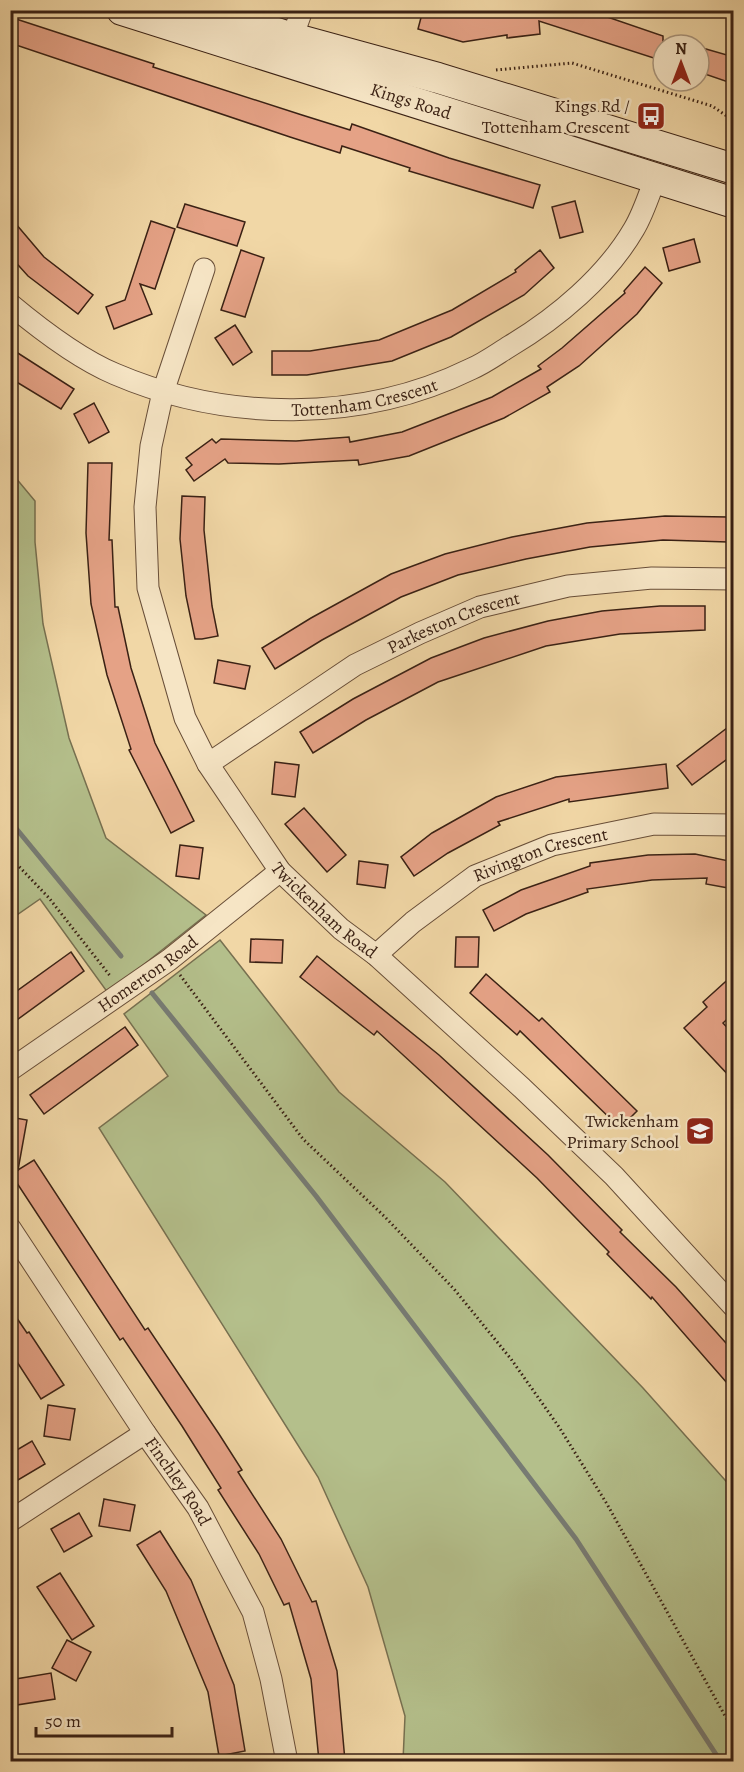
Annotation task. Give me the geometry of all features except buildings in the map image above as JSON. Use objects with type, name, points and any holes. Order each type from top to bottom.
[{"type":"main road","name":"Kings Road","points":[[122,10],[734,202]]},
{"type":"main road","name":"Kings Road","points":[[206,10],[292,38],[438,78],[734,169]]},
{"type":"street","points":[[292,38],[302,10]]},
{"type":"street","name":"Tottenham Crescent","points":[[10,304],[38,327],[113,373],[163,392],[209,404],[303,411],[393,398],[471,369],[543,326],[602,270],[634,229],[655,179]]},
{"type":"street","name":"Twickenham Road","points":[[204,269],[163,392],[151,447],[145,507],[148,588],[182,708],[208,764],[280,871],[341,929],[376,955],[522,1088],[614,1176],[734,1307]]},
{"type":"street","name":"Parkeston Crescent","points":[[208,764],[356,665],[420,633],[480,607],[568,586],[652,578],[734,579]]},
{"type":"street","name":"Rivington Crescent","points":[[376,955],[413,922],[475,876],[552,845],[654,824],[734,825]]},
{"type":"street","name":"Homerton Road","points":[[10,1070],[169,960],[280,871]]},
{"type":"street","name":"Finchley Road","points":[[10,1228],[145,1433],[198,1508],[253,1612],[271,1679],[287,1761]]},
{"type":"street","points":[[10,1521],[145,1433]]},
{"type":"path","points":[[495,70],[572,63],[712,106],[734,121]]},
{"type":"path","points":[[10,857],[49,898],[123,993]]},
{"type":"path","points":[[169,960],[303,1139],[384,1216],[454,1289],[511,1359],[607,1504],[734,1732]]},
{"type":"green space","points":[[10,471],[35,501],[35,542],[43,624],[69,738],[106,838],[206,915],[108,993],[40,899],[11,919]]},
{"type":"green space","points":[[220,940],[339,1092],[445,1182],[643,1388],[733,1489],[733,1761],[403,1761],[405,1716],[368,1587],[318,1477],[99,1128],[168,1076],[124,1014]]},
{"type":"waterway","points":[[10,821],[121,956]]},
{"type":"waterway","points":[[152,993],[316,1196],[576,1539],[721,1762]]},
{"type":"place","name":"Kings Rd / Tottenham Crescent","points":[[651,116]]},
{"type":"place","name":"Twickenham Primary School","points":[[700,1131]]}]
